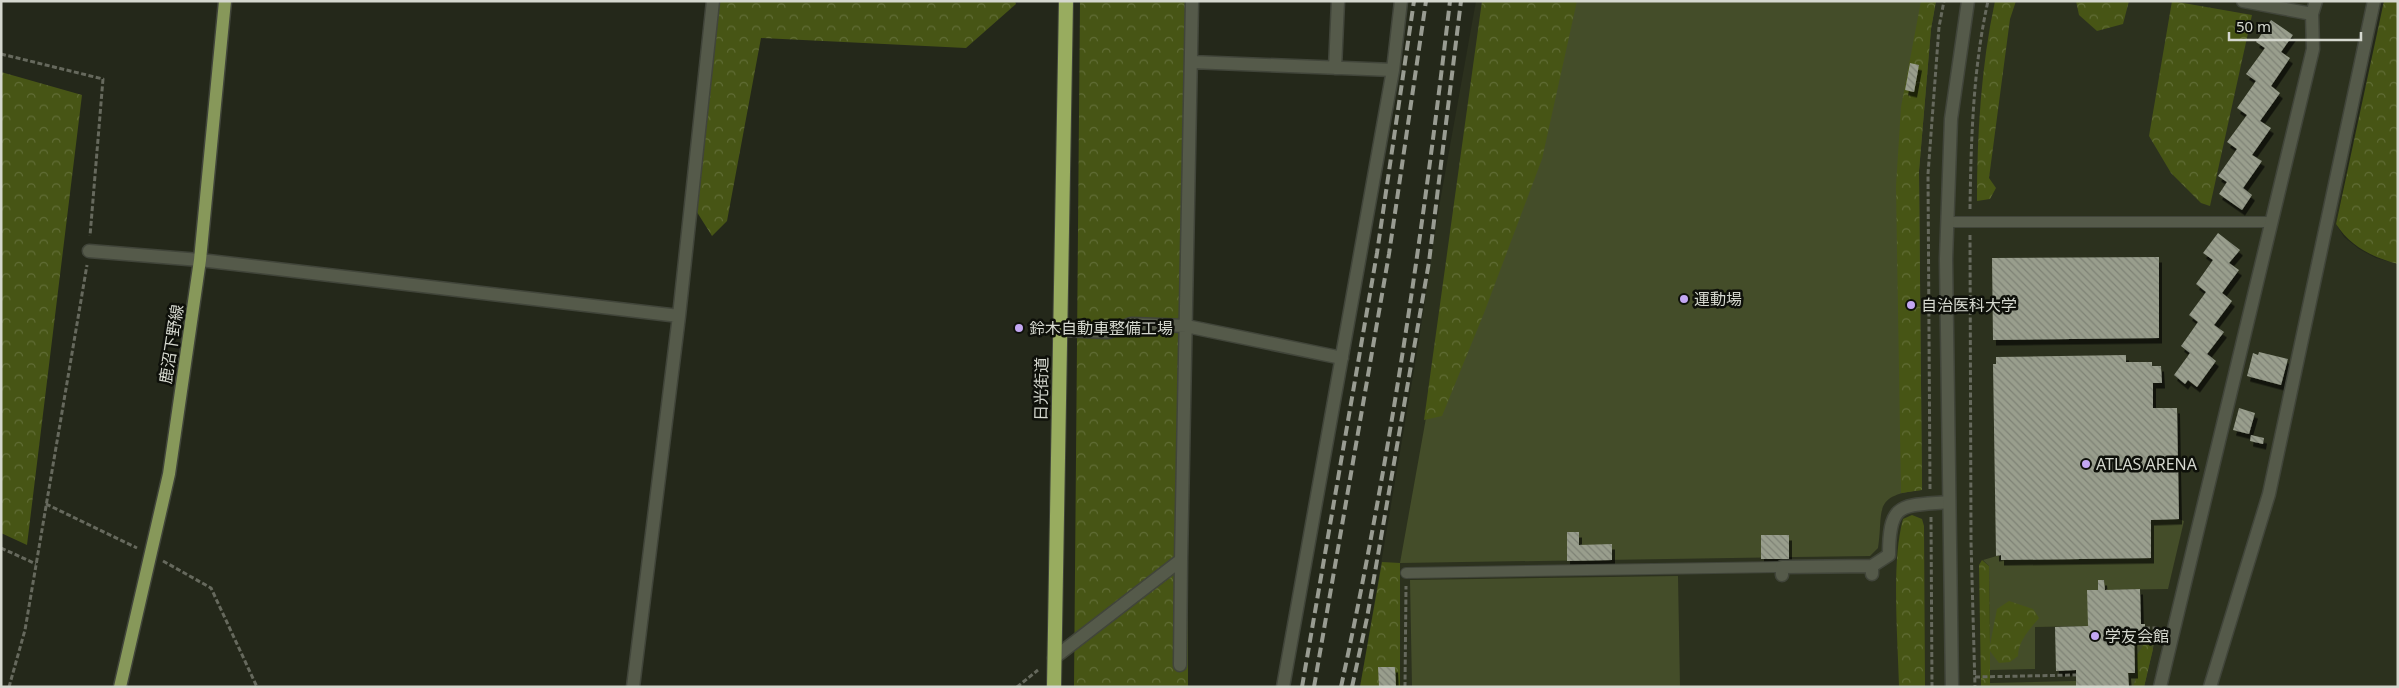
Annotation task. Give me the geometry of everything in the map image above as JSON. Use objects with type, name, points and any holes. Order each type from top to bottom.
[{"type":"highway","name":"日光街道","points":[[1054,687],[1066,1]]},
{"type":"main road","name":"鹿沼下野線","points":[[120,687],[170,474],[200,260],[225,1]]},
{"type":"street","points":[[633,687],[714,1]]},
{"type":"street","points":[[1180,665],[1192,1]]},
{"type":"street","points":[[1335,68],[1338,1]]},
{"type":"street","points":[[1283,687],[1393,70],[1401,1]]},
{"type":"street","points":[[1952,687],[1947,222],[1951,119],[1968,1]]},
{"type":"street","points":[[2243,1],[2312,14]]},
{"type":"street","points":[[2160,687],[2313,49],[2312,14],[2316,1]]},
{"type":"street","points":[[2210,687],[2269,494],[2374,1]]},
{"type":"street","points":[[1191,62],[1393,70]]},
{"type":"street","points":[[89,251],[200,260],[678,316]]},
{"type":"street","points":[[1060,330],[1108,332],[1132,324],[1186,326],[1342,358]]},
{"type":"street","points":[[1782,571],[1872,570],[1889,555],[1889,529],[1893,517],[1902,508],[1949,502]]},
{"type":"street","points":[[1054,658],[1181,560]]},
{"type":"lane","points":[[1947,222],[2271,222]]},
{"type":"lane","points":[[1406,573],[1782,571]]},
{"type":"path","points":[[1970,219],[1971,163],[1981,32],[1988,1]]},
{"type":"path","points":[[1,54],[103,78],[89,251],[25,630],[9,687]]},
{"type":"path","points":[[1970,228],[1970,542],[1975,687]]},
{"type":"path","points":[[46,504],[152,555],[211,588],[257,687]]},
{"type":"path","points":[[1,548],[36,564]]},
{"type":"path","points":[[1405,687],[1406,573]]},
{"type":"path","points":[[1017,687],[1054,658]]},
{"type":"path","points":[[1975,677],[2076,675]]},
{"type":"shaded area","name":"自治医科大学","points":[[1476,1],[2379,1],[2336,224],[2344,237],[2359,249],[2376,258],[2398,264],[2398,687],[1360,687],[1418,346],[1439,207]]},
{"type":"green space","points":[[718,1],[1015,1],[1016,4],[966,48],[761,38],[727,221],[712,236],[695,209]]},
{"type":"green space","points":[[1080,1],[1188,1],[1188,687],[1074,687]]},
{"type":"green space","points":[[1482,1],[1577,1],[1542,159],[1484,313],[1442,416],[1424,420]]},
{"type":"green space","name":"運動場","points":[[1488,1],[1936,1],[1931,29],[1919,171],[1922,490],[1906,492],[1894,496],[1887,501],[1881,514],[1878,548],[1870,556],[1400,563],[1469,178]]},
{"type":"green space","points":[[1921,1],[1936,1],[1931,29],[1919,171],[1922,490],[1901,493],[1896,186],[1901,107]]},
{"type":"green space","points":[[1995,1],[2016,1],[2010,19],[1989,178],[1996,188],[1990,199],[1977,201],[1981,101],[1986,50]]},
{"type":"green space","points":[[2076,1],[2129,1],[2123,24],[2097,31],[2079,15]]},
{"type":"green space","points":[[2172,1],[2252,15],[2210,206],[2201,203],[2171,173],[2149,136]]},
{"type":"green space","points":[[2384,1],[2398,1],[2398,264],[2379,258],[2355,245],[2336,224]]},
{"type":"green space","points":[[1,72],[82,95],[27,545],[1,533]]},
{"type":"green space","points":[[1912,515],[1922,519],[1924,526],[1925,687],[1899,687],[1896,601],[1897,557],[1903,519]]},
{"type":"green space","points":[[2179,519],[2184,521],[2168,589],[2105,590],[2104,580],[2098,580],[2098,590],[2088,590],[2088,626],[2035,627],[2035,669],[1990,670],[1989,566],[1983,560],[2000,555],[2001,560],[2151,558],[2151,520]]},
{"type":"green space","points":[[1982,560],[1989,566],[1990,645],[1997,609],[2009,601],[2033,609],[2039,618],[2022,640],[2018,656],[2010,662],[1999,663],[1990,651],[1990,687],[1981,687],[1979,565]]},
{"type":"green space","points":[[1382,562],[1400,563],[1400,687],[1360,687]]},
{"type":"green space","points":[[1678,576],[1680,687],[1412,687],[1410,580]]},
{"type":"green space","points":[[2155,640],[2144,687],[2129,687],[2128,673],[2135,672],[2134,641]]},
{"type":"green space","points":[[2146,641],[2153,649],[2144,687],[2133,687],[2137,675],[2137,655]]},
{"type":"green space","points":[[2076,681],[2076,687],[1990,687],[1990,683]]},
{"type":"building","points":[[2271,20],[2293,35],[2281,52],[2290,58],[2271,86],[2280,93],[2260,121],[2271,128],[2252,155],[2262,161],[2243,188],[2252,195],[2242,210],[2219,194],[2227,182],[2218,176],[2237,149],[2227,142],[2247,115],[2237,108],[2256,81],[2246,74],[2265,48],[2256,42]]},
{"type":"building","points":[[1910,63],[1919,65],[1914,92],[1905,90]]},
{"type":"building","points":[[2218,233],[2240,250],[2229,263],[2239,270],[2222,293],[2232,301],[2214,325],[2224,332],[2207,354],[2216,361],[2197,387],[2188,380],[2185,384],[2174,375],[2190,353],[2181,346],[2198,322],[2189,315],[2206,292],[2196,284],[2213,260],[2203,253]]},
{"type":"building","points":[[2159,257],[2159,338],[1993,340],[1992,258]]},
{"type":"building","points":[[2259,352],[2288,359],[2281,385],[2247,376],[2253,353],[2258,355]]},
{"type":"building","name":"ATLAS ARENA","points":[[2126,355],[2126,362],[2152,362],[2152,366],[2161,366],[2162,383],[2153,383],[2153,408],[2177,408],[2179,519],[2151,520],[2151,558],[2001,560],[2001,555],[1996,556],[1993,364],[1996,364],[1996,357]]},
{"type":"building","points":[[2239,408],[2255,413],[2249,434],[2233,430]]},
{"type":"building","points":[[2251,435],[2264,438],[2263,444],[2250,441]]},
{"type":"building","points":[[1567,532],[1579,532],[1579,545],[1612,544],[1612,560],[1567,561]]},
{"type":"building","points":[[1761,535],[1789,535],[1789,559],[1761,559]]},
{"type":"building","name":"学友会館","points":[[2098,580],[2104,580],[2105,590],[2140,589],[2141,624],[2145,624],[2145,631],[2134,631],[2135,673],[2128,673],[2129,687],[2076,687],[2076,670],[2056,671],[2055,627],[2088,626],[2087,590],[2098,590]]},
{"type":"building","points":[[1378,667],[1395,667],[1396,687],[1379,687]]},
{"type":"railway","points":[[1302,687],[1377,253],[1414,1]]},
{"type":"railway","points":[[1314,687],[1389,254],[1426,1]]},
{"type":"railway","points":[[1341,687],[1375,517],[1404,346],[1417,260],[1450,1]]},
{"type":"railway","points":[[1352,687],[1367,618],[1429,262],[1461,1]]},
{"type":"place","name":"運動場","points":[[1684,299]]},
{"type":"place","name":"自治医科大学","points":[[1911,305]]},
{"type":"place","name":"鈴木自動車整備工場","points":[[1019,328]]},
{"type":"place","name":"ATLAS ARENA","points":[[2086,464]]},
{"type":"place","name":"学友会館","points":[[2095,636]]}]
